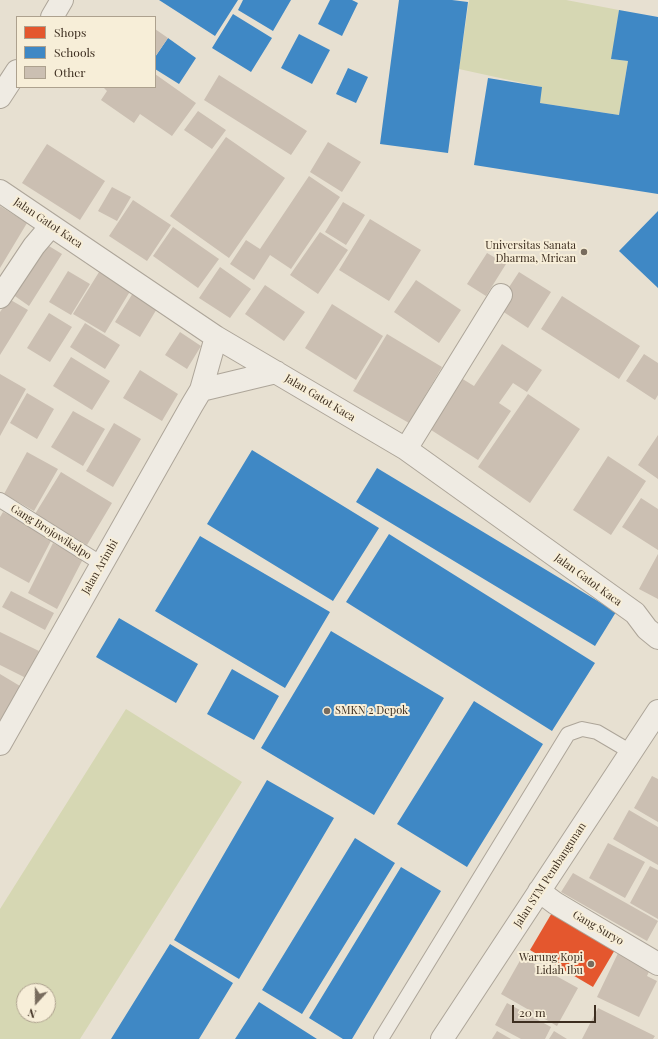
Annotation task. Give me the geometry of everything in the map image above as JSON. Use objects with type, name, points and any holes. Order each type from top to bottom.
[{"type":"street","points":[[0,97],[16,73]]},
{"type":"street","name":"Jalan Gatot Kaca","points":[[0,191],[216,337],[406,449],[635,613],[647,629],[658,638]]},
{"type":"street","points":[[0,297],[34,246],[51,226]]},
{"type":"street","points":[[406,449],[501,295]]},
{"type":"street","name":"Jalan Arimbi","points":[[0,744],[201,390],[216,337]]},
{"type":"street","points":[[201,390],[276,372]]},
{"type":"street","name":"Jalan Gatot Kaca","points":[[635,613],[658,616]]},
{"type":"street","name":"Jalan STM Pembangunan","points":[[442,1039],[658,711]]},
{"type":"street","name":"Gang Suryo","points":[[540,891],[555,904],[658,964]]},
{"type":"lane","name":"Gang Brojowikalpo","points":[[0,500],[102,564]]},
{"type":"lane","points":[[381,1039],[568,734],[582,729],[597,732],[631,752]]},
{"type":"green space","points":[[469,0],[566,0],[619,10],[612,59],[628,61],[619,115],[540,103],[541,87],[459,69]]},
{"type":"green space","points":[[126,709],[242,782],[80,1039],[0,1039],[0,909]]},
{"type":"building: Shops","points":[[553,911],[616,948],[593,987],[530,950]]},
{"type":"building: Schools","points":[[159,0],[238,0],[215,36]]},
{"type":"building: Schools","points":[[243,0],[291,0],[273,31],[238,10]]},
{"type":"building: Schools","points":[[330,0],[352,0],[358,3],[342,36],[318,24]]},
{"type":"building: Schools","points":[[399,0],[452,0],[468,2],[448,153],[380,144]]},
{"type":"building: Schools","points":[[619,10],[658,17],[658,194],[474,165],[488,78],[542,87],[540,103],[619,115],[628,61],[611,59]]},
{"type":"building: Schools","points":[[233,14],[272,38],[251,72],[212,48]]},
{"type":"building: Schools","points":[[299,34],[330,50],[312,84],[281,68]]},
{"type":"building: Schools","points":[[168,38],[196,58],[179,84],[156,70],[156,56]]},
{"type":"building: Schools","points":[[348,68],[368,77],[356,103],[336,94]]},
{"type":"building: Schools","points":[[658,211],[658,288],[619,251]]},
{"type":"building: Schools","points":[[252,450],[379,528],[333,601],[207,524]]},
{"type":"building: Schools","points":[[377,468],[616,612],[595,646],[356,502]]},
{"type":"building: Schools","points":[[389,534],[595,663],[552,731],[346,602]]},
{"type":"building: Schools","points":[[200,536],[330,612],[285,688],[155,611]]},
{"type":"building: Schools","points":[[119,618],[198,664],[176,703],[96,657]]},
{"type":"building: Schools","points":[[331,631],[444,698],[374,815],[261,748]]},
{"type":"building: Schools","points":[[232,669],[279,696],[254,740],[207,714]]},
{"type":"building: Schools","points":[[474,701],[543,744],[467,867],[397,824]]},
{"type":"building: Schools","points":[[267,780],[334,818],[239,979],[174,940]]},
{"type":"building: Schools","points":[[355,838],[395,863],[302,1014],[262,990]]},
{"type":"building: Schools","points":[[401,867],[441,891],[352,1039],[343,1039],[309,1018]]},
{"type":"building: Schools","points":[[170,944],[233,983],[199,1039],[111,1039]]},
{"type":"building: Schools","points":[[259,1002],[317,1039],[235,1039]]},
{"type":"building: Other","points":[[156,30],[168,38],[156,56]]},
{"type":"building: Other","points":[[156,75],[196,103],[172,136],[140,114],[134,123],[101,100],[107,91],[104,88],[156,88]]},
{"type":"building: Other","points":[[219,75],[307,131],[291,155],[204,100]]},
{"type":"building: Other","points":[[198,111],[226,130],[212,149],[184,130]]},
{"type":"building: Other","points":[[226,137],[285,178],[229,258],[170,216]]},
{"type":"building: Other","points":[[328,142],[361,162],[342,192],[310,172]]},
{"type":"building: Other","points":[[47,144],[105,181],[80,220],[22,183]]},
{"type":"building: Other","points":[[309,176],[340,197],[291,269],[270,255],[254,280],[230,264],[246,240],[260,249]]},
{"type":"building: Other","points":[[112,187],[131,197],[117,221],[98,211]]},
{"type":"building: Other","points":[[133,200],[171,225],[147,261],[109,236]]},
{"type":"building: Other","points":[[343,202],[365,215],[346,245],[325,232]]},
{"type":"building: Other","points":[[0,206],[27,223],[0,268]]},
{"type":"building: Other","points":[[370,219],[421,250],[389,301],[339,270]]},
{"type":"building: Other","points":[[173,227],[219,259],[198,288],[153,256]]},
{"type":"building: Other","points":[[320,232],[348,250],[318,294],[290,275]]},
{"type":"building: Other","points":[[44,243],[62,254],[29,306],[12,294]]},
{"type":"building: Other","points":[[487,253],[506,264],[486,296],[467,284]]},
{"type":"building: Other","points":[[104,264],[135,283],[105,333],[73,314]]},
{"type":"building: Other","points":[[220,267],[251,289],[230,318],[199,298]]},
{"type":"building: Other","points":[[68,271],[90,284],[71,315],[49,302]]},
{"type":"building: Other","points":[[519,272],[551,292],[528,328],[496,307]]},
{"type":"building: Other","points":[[416,280],[461,310],[439,343],[394,312]]},
{"type":"building: Other","points":[[265,285],[305,312],[284,341],[245,314]]},
{"type":"building: Other","points":[[133,293],[158,307],[140,337],[115,322]]},
{"type":"building: Other","points":[[562,296],[640,346],[619,379],[541,329]]},
{"type":"building: Other","points":[[9,299],[28,310],[0,355],[0,312]]},
{"type":"building: Other","points":[[332,304],[383,336],[356,380],[305,348]]},
{"type":"building: Other","points":[[49,313],[72,327],[50,362],[27,348]]},
{"type":"building: Other","points":[[85,323],[120,345],[105,369],[70,347]]},
{"type":"building: Other","points":[[180,332],[201,346],[187,369],[165,355]]},
{"type":"building: Other","points":[[387,334],[442,367],[409,423],[353,391]]},
{"type":"building: Other","points":[[502,344],[542,370],[527,392],[513,383],[499,403],[511,411],[478,460],[428,428],[461,378],[474,386]]},
{"type":"building: Other","points":[[644,354],[658,363],[658,395],[655,400],[626,381]]},
{"type":"building: Other","points":[[71,357],[110,381],[92,410],[53,386]]},
{"type":"building: Other","points":[[140,370],[178,394],[162,421],[123,398]]},
{"type":"building: Other","points":[[0,374],[26,389],[0,436]]},
{"type":"building: Other","points":[[27,393],[54,409],[37,439],[10,423]]},
{"type":"building: Other","points":[[528,394],[580,429],[530,503],[478,467]]},
{"type":"building: Other","points":[[73,411],[105,429],[83,466],[51,447]]},
{"type":"building: Other","points":[[114,423],[141,439],[113,487],[86,471]]},
{"type":"building: Other","points":[[658,435],[658,479],[638,465]]},
{"type":"building: Other","points":[[27,452],[58,469],[34,511],[4,494]]},
{"type":"building: Other","points":[[608,456],[646,481],[611,535],[573,510]]},
{"type":"building: Other","points":[[61,472],[112,503],[87,545],[35,514]]},
{"type":"building: Other","points":[[641,498],[658,509],[658,550],[622,527]]},
{"type":"building: Other","points":[[3,512],[53,537],[29,583],[0,567],[0,517]]},
{"type":"building: Other","points":[[53,543],[83,559],[57,609],[28,593]]},
{"type":"building: Other","points":[[658,554],[658,599],[639,589]]},
{"type":"building: Other","points":[[11,591],[54,613],[45,630],[2,607]]},
{"type":"building: Other","points":[[0,632],[39,651],[26,678],[0,665]]},
{"type":"building: Other","points":[[0,674],[25,689],[6,723],[0,719]]},
{"type":"building: Other","points":[[652,776],[658,779],[658,822],[634,808]]},
{"type":"building: Other","points":[[629,810],[658,827],[658,865],[613,839]]},
{"type":"building: Other","points":[[608,843],[645,862],[625,898],[589,878]]},
{"type":"building: Other","points":[[650,866],[658,870],[658,919],[630,903]]},
{"type":"building: Other","points":[[573,873],[658,921],[647,941],[561,892]]},
{"type":"building: Other","points":[[620,949],[652,965],[647,976],[657,981],[639,1017],[597,997]]},
{"type":"building: Other","points":[[522,957],[578,988],[557,1026],[501,994]]},
{"type":"building: Other","points":[[507,1003],[551,1027],[545,1039],[521,1039],[495,1025]]},
{"type":"building: Other","points":[[598,1008],[655,1036],[653,1039],[582,1039]]},
{"type":"building: Other","points":[[497,1031],[511,1039],[492,1039]]},
{"type":"building: Other","points":[[554,1031],[567,1039],[549,1039]]},
{"type":"place","name":"Universitas Sanata Dharma, Mrican","points":[[584,252]]},
{"type":"place","name":"SMKN 2 Depok","points":[[327,711]]},
{"type":"place","name":"Warung Kopi Lidah Ibu","points":[[591,964]]}]
